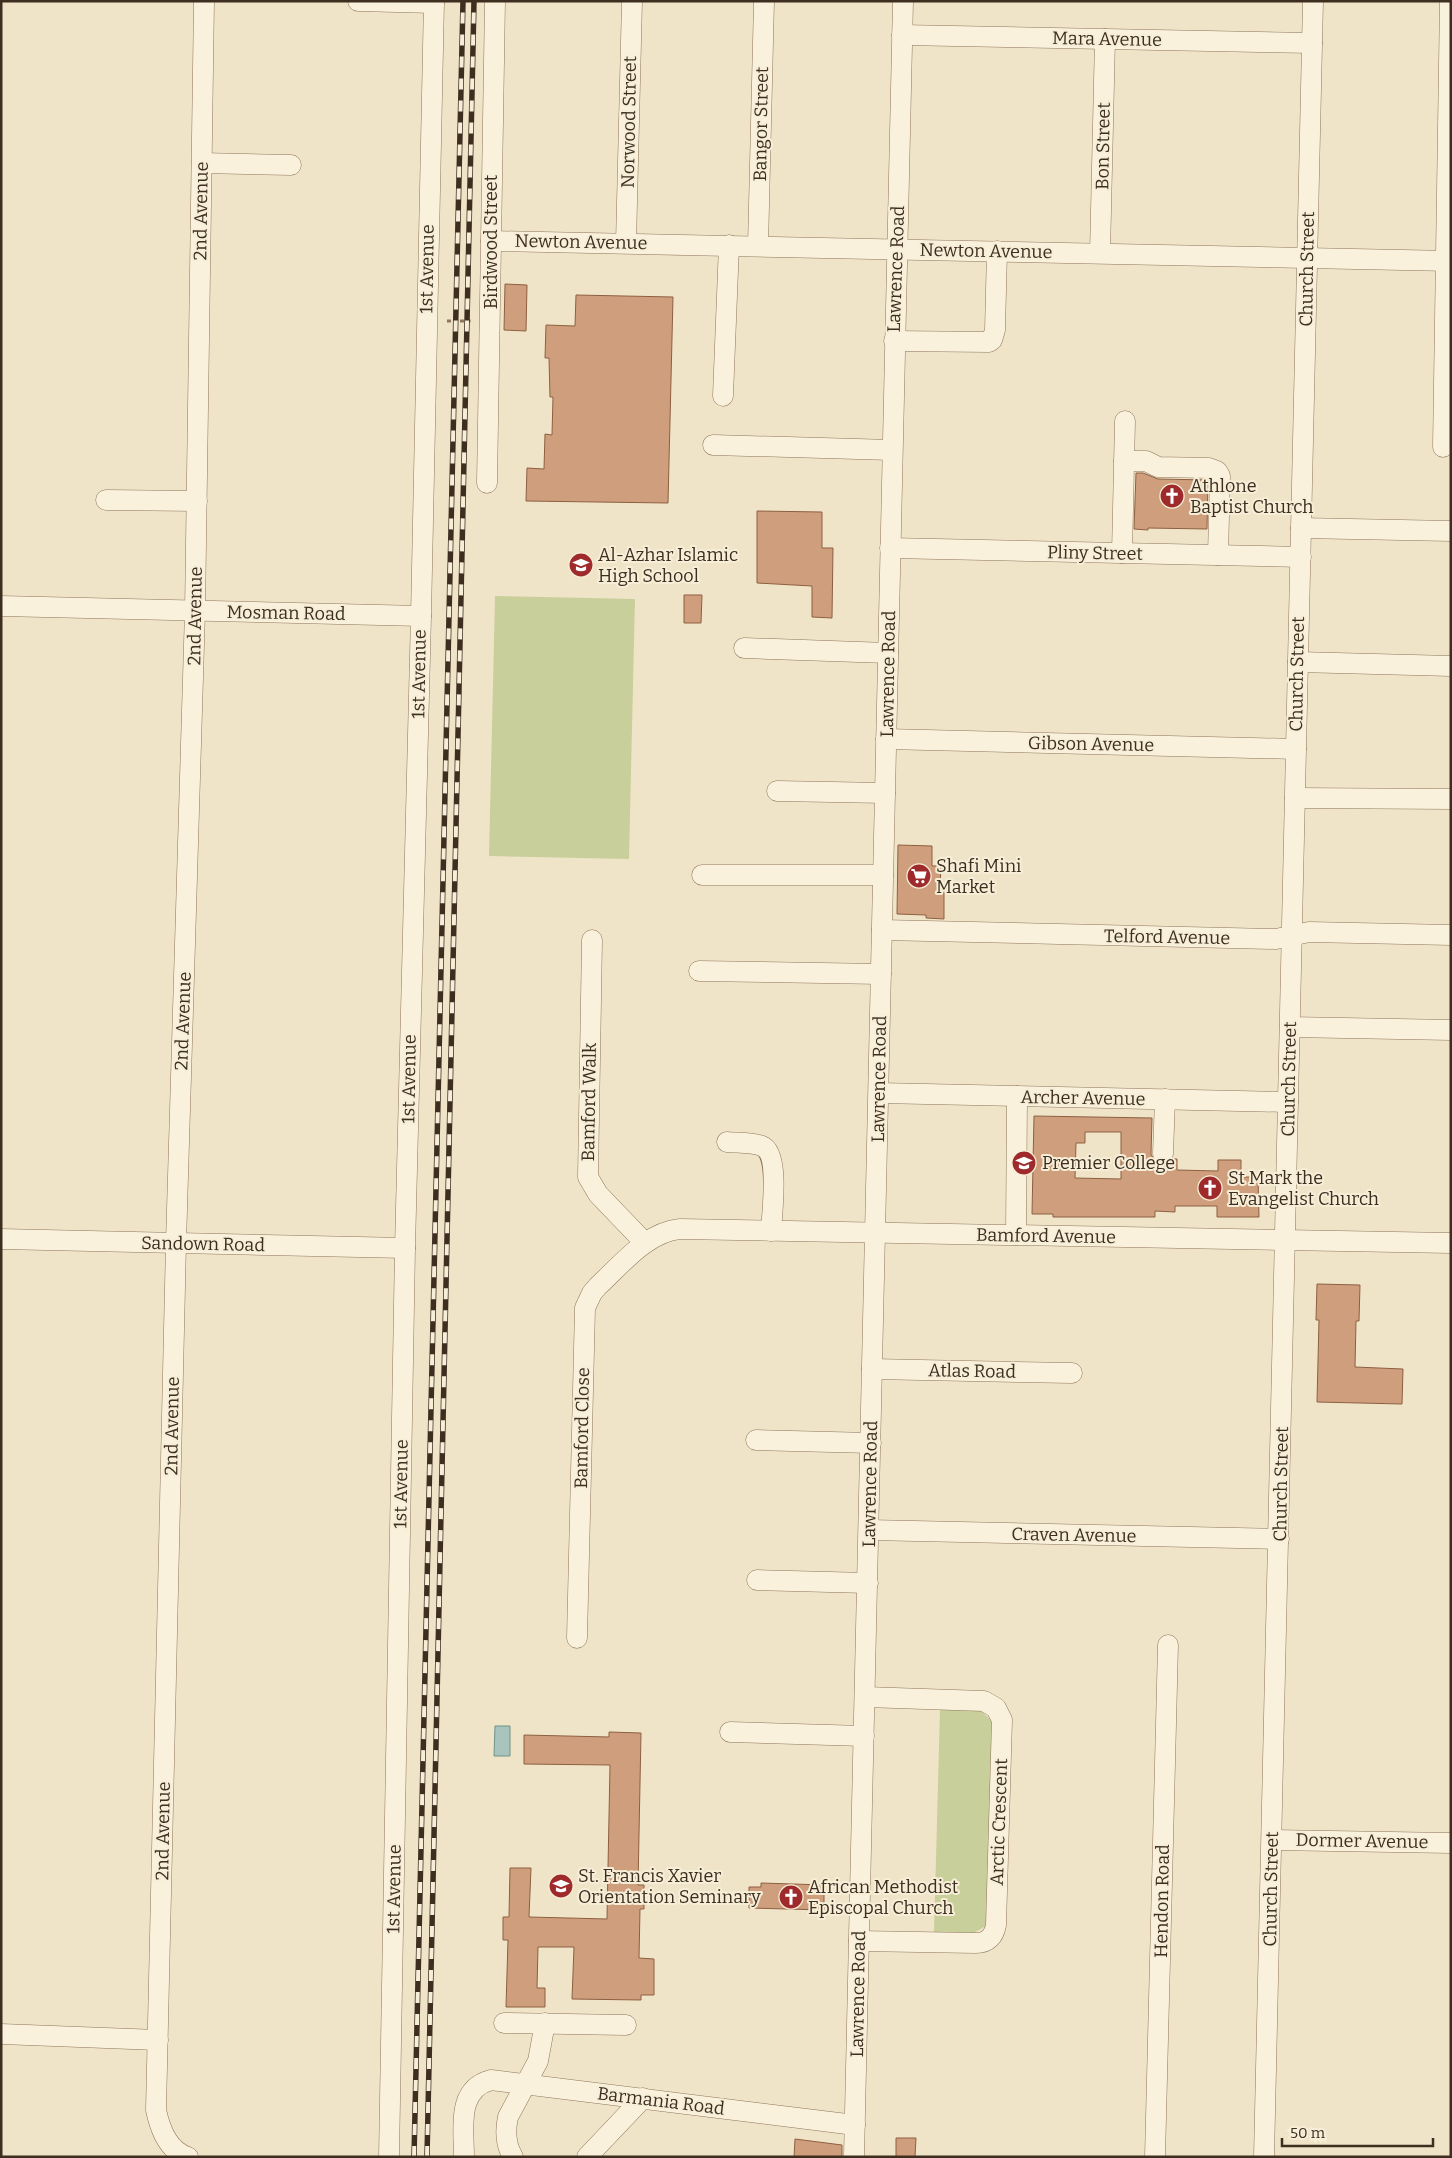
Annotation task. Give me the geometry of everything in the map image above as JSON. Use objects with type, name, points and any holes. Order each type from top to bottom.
[{"type":"street","name":"2nd Avenue","points":[[188,2157],[182,2155],[169,2143],[160,2128],[156,2110],[176,1243],[195,611],[204,1]]},
{"type":"street","points":[[358,1],[434,2]]},
{"type":"street","name":"Birdwood Street","points":[[487,483],[495,1]]},
{"type":"street","name":"Norwood Street","points":[[626,243],[632,1]]},
{"type":"street","name":"Bangor Street","points":[[758,246],[764,1]]},
{"type":"street","name":"Lawrence Road","points":[[854,2157],[870,1530],[874,1232],[879,1093],[894,341],[903,1]]},
{"type":"street","name":"Church Street","points":[[1264,2157],[1313,1]]},
{"type":"street","points":[[1444,447],[1450,1]]},
{"type":"street","name":"1st Avenue","points":[[389,2157],[405,1248],[434,2]]},
{"type":"street","name":"Mara Avenue","points":[[902,34],[1312,43]]},
{"type":"street","name":"Bon Street","points":[[1100,253],[1105,39]]},
{"type":"street","points":[[202,163],[291,166]]},
{"type":"street","name":"Newton Avenue","points":[[491,241],[1448,260]]},
{"type":"street","points":[[724,396],[729,245]]},
{"type":"street","points":[[894,341],[988,342],[992,340],[995,330],[997,251]]},
{"type":"street","points":[[1122,553],[1125,421]]},
{"type":"street","points":[[713,445],[892,450]]},
{"type":"street","points":[[1124,461],[1146,461],[1158,467],[1209,468],[1217,470],[1220,476],[1218,555]]},
{"type":"street","points":[[106,500],[197,501]]},
{"type":"street","points":[[1301,528],[1451,531]]},
{"type":"street","name":"Pliny Street","points":[[890,548],[1301,557]]},
{"type":"street","name":"Mosman Road","points":[[1,606],[421,616]]},
{"type":"street","points":[[744,648],[888,653]]},
{"type":"street","points":[[1298,662],[1451,666]]},
{"type":"street","name":"Gibson Avenue","points":[[886,739],[1296,749]]},
{"type":"street","points":[[778,791],[885,793]]},
{"type":"street","points":[[1295,798],[1451,800]]},
{"type":"street","points":[[702,874],[883,875]]},
{"type":"street","name":"Telford Avenue","points":[[882,930],[1276,939],[1309,932],[1451,935]]},
{"type":"street","name":"Bamford Walk","points":[[592,940],[588,1177],[598,1194],[645,1243]]},
{"type":"street","points":[[699,970],[881,974]]},
{"type":"street","points":[[1290,1027],[1451,1030]]},
{"type":"street","name":"Archer Avenue","points":[[879,1093],[1288,1102]]},
{"type":"street","points":[[1016,1235],[1017,1096]]},
{"type":"street","points":[[1163,1154],[1165,1099]]},
{"type":"street","points":[[727,1142],[761,1145],[768,1150],[772,1158],[771,1231]]},
{"type":"street","name":"Bamford Avenue","points":[[645,1243],[661,1233],[673,1229],[1451,1243]]},
{"type":"street","name":"Sandown Road","points":[[1,1239],[405,1248]]},
{"type":"street","name":"Bamford Close","points":[[577,1638],[585,1308],[592,1293],[598,1286],[645,1243]]},
{"type":"street","name":"Atlas Road","points":[[872,1369],[1072,1373]]},
{"type":"street","points":[[756,1440],[870,1443]]},
{"type":"street","name":"Craven Avenue","points":[[870,1530],[1279,1539]]},
{"type":"street","points":[[757,1580],[868,1583]]},
{"type":"street","name":"Hendon Road","points":[[1155,2157],[1168,1645]]},
{"type":"street","name":"Arctic Crescent","points":[[859,1941],[981,1943],[991,1937],[994,1932],[1002,1720],[996,1708],[984,1701],[865,1698]]},
{"type":"street","points":[[730,1732],[864,1736]]},
{"type":"street","name":"Dormer Avenue","points":[[1272,1840],[1451,1843]]},
{"type":"street","points":[[504,2023],[626,2025]]},
{"type":"street","points":[[513,2157],[507,2145],[506,2126],[508,2117],[538,2061],[544,2023]]},
{"type":"street","points":[[1,2034],[158,2040]]},
{"type":"street","name":"Barmania Road","points":[[464,2157],[464,2108],[472,2093],[486,2081],[491,2080],[855,2125]]},
{"type":"street","points":[[587,2157],[643,2098]]},
{"type":"path","points":[[426,320],[490,322]]},
{"type":"green space","points":[[495,596],[635,599],[629,859],[489,856]]},
{"type":"green space","points":[[940,1709],[980,1710],[992,1721],[987,1925],[974,1933],[934,1932]]},
{"type":"water","points":[[495,1726],[510,1726],[510,1756],[494,1756]]},
{"type":"building","points":[[505,284],[527,285],[526,331],[504,330]]},
{"type":"building","points":[[576,295],[673,297],[668,503],[526,501],[527,468],[544,469],[545,434],[552,435],[553,397],[550,397],[549,358],[545,358],[546,325],[575,326]]},
{"type":"building","name":"Athlone Baptist Church","points":[[1136,473],[1143,473],[1158,479],[1208,480],[1207,529],[1134,529]]},
{"type":"building","points":[[757,511],[822,512],[822,548],[833,548],[832,618],[812,617],[812,586],[757,583]]},
{"type":"building","points":[[684,595],[702,595],[701,623],[684,623]]},
{"type":"building","name":"Shafi Mini Market","points":[[898,845],[932,846],[932,866],[941,866],[940,887],[944,887],[944,919],[926,918],[926,915],[897,914]]},
{"type":"building","points":[[1034,1116],[1152,1118],[1151,1154],[1156,1164],[1163,1166],[1169,1164],[1173,1159],[1177,1159],[1177,1170],[1218,1171],[1218,1160],[1241,1160],[1241,1177],[1258,1177],[1259,1217],[1217,1217],[1217,1206],[1175,1206],[1175,1212],[1155,1211],[1155,1217],[1053,1217],[1053,1214],[1032,1214]],"holes":[[[1085,1132],[1121,1132],[1121,1179],[1075,1178],[1076,1143],[1085,1143]]]},
{"type":"building","points":[[1317,1284],[1360,1285],[1359,1321],[1356,1321],[1355,1367],[1403,1369],[1402,1404],[1317,1402],[1319,1320],[1316,1320]]},
{"type":"building","points":[[609,1732],[641,1733],[638,1885],[644,1885],[644,1909],[640,1909],[639,1958],[654,1959],[654,1995],[641,1995],[641,2000],[572,1999],[574,1947],[538,1947],[537,1988],[545,1988],[545,2007],[506,2007],[508,1940],[503,1940],[503,1917],[509,1917],[510,1868],[531,1868],[529,1917],[607,1919],[610,1765],[524,1764],[524,1735],[609,1737]]},
{"type":"building","name":"African Methodist Episcopal Church","points":[[761,1883],[824,1885],[824,1910],[749,1908],[749,1887],[761,1887]]},
{"type":"building","points":[[896,2138],[916,2138],[915,2157],[896,2157]]},
{"type":"building","points":[[795,2139],[842,2145],[842,2157],[794,2157]]},
{"type":"railway","points":[[414,2157],[463,1]]},
{"type":"railway","points":[[427,2157],[474,1]]},
{"type":"place","name":"Athlone Baptist Church","points":[[1172,496]]},
{"type":"place","name":"Al-Azhar Islamic High School","points":[[581,565]]},
{"type":"place","name":"Shafi Mini Market","points":[[919,876]]},
{"type":"place","name":"Premier College","points":[[1024,1163]]},
{"type":"place","name":"St Mark the Evangelist Church","points":[[1210,1188]]},
{"type":"place","name":"St. Francis Xavier Orientation Seminary","points":[[561,1886]]},
{"type":"place","name":"African Methodist Episcopal Church","points":[[791,1897]]}]
